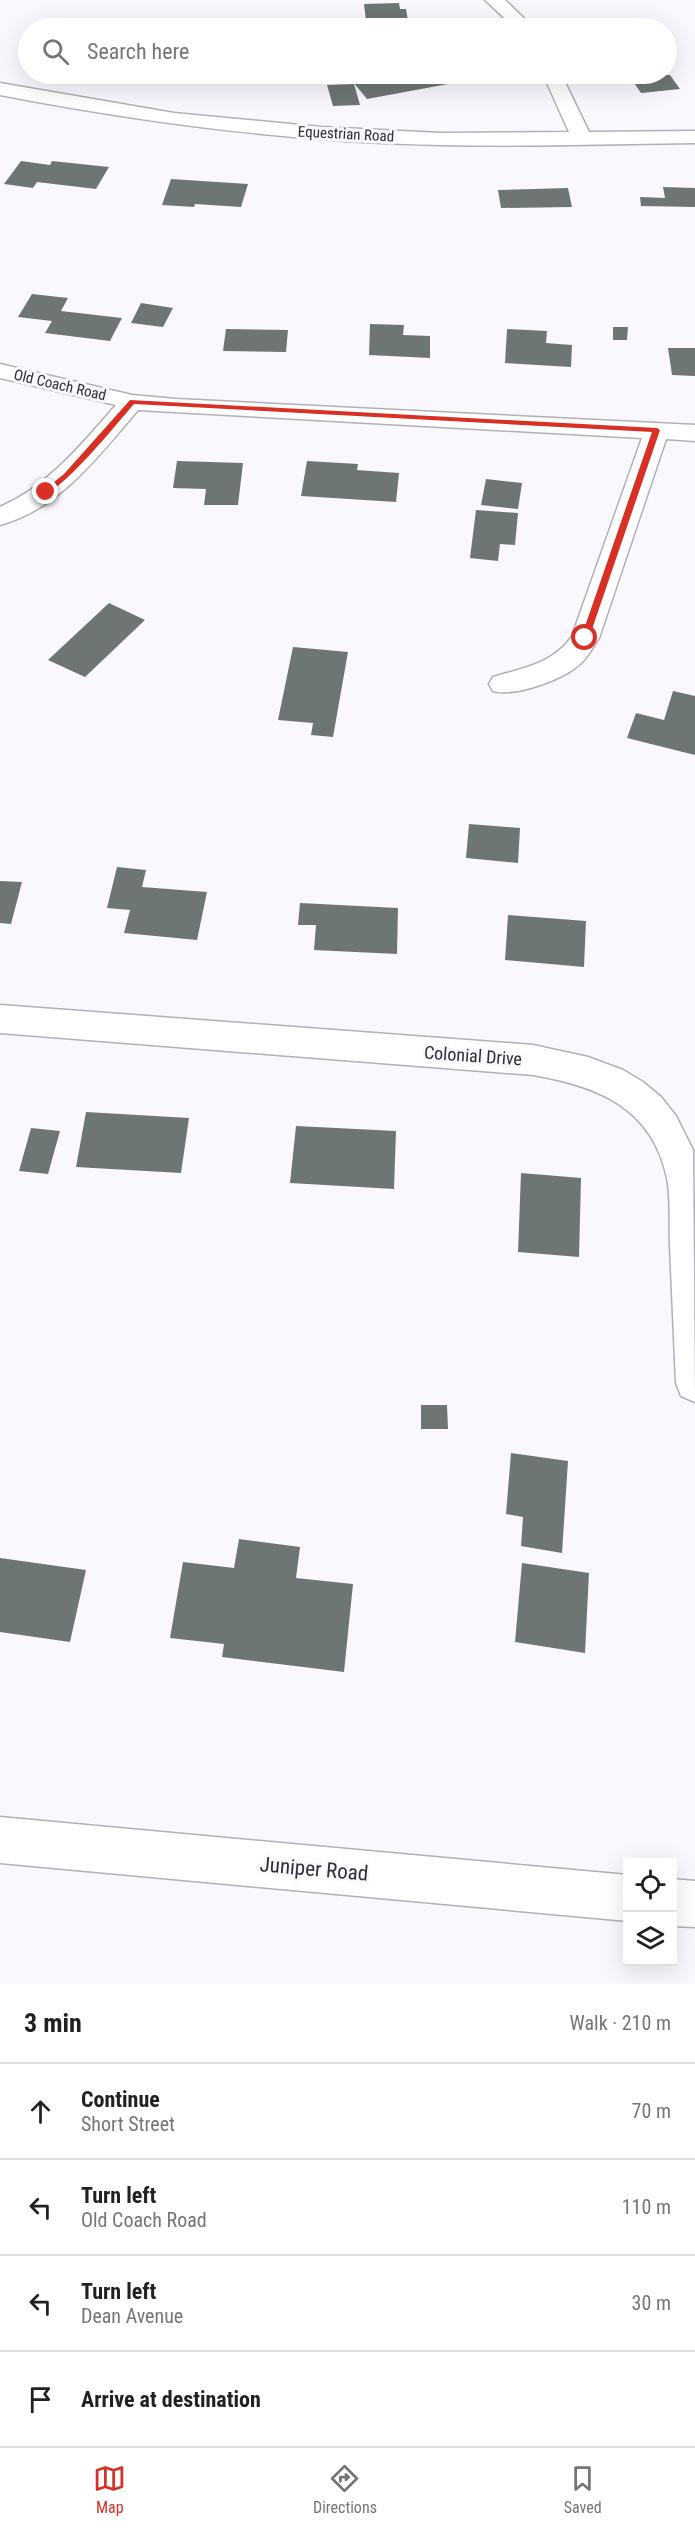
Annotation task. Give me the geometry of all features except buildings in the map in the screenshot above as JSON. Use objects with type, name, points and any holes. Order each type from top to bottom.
[{"type":"street","points":[[494,0],[514,18]]},
{"type":"street","points":[[557,84],[581,137]]},
{"type":"street","name":"Equestrian Road","points":[[0,89],[88,106],[261,129],[441,139],[695,137]]},
{"type":"street","name":"Old Coach Road","points":[[0,371],[132,402],[695,432]]},
{"type":"street","points":[[0,517],[52,488],[67,475],[132,402]]},
{"type":"street","points":[[503,684],[552,671],[576,654],[585,638],[657,430]]},
{"type":"street","name":"Colonial Drive","points":[[0,1019],[533,1060],[596,1073],[625,1087],[646,1104],[665,1129],[678,1153],[685,1179],[695,1383]]},
{"type":"street","name":"Juniper Road","points":[[0,1840],[623,1898]]},
{"type":"street","points":[[677,1902],[695,1904]]},
{"type":"route","points":[[46,492],[67,475],[132,402],[657,430],[585,638]]}]
